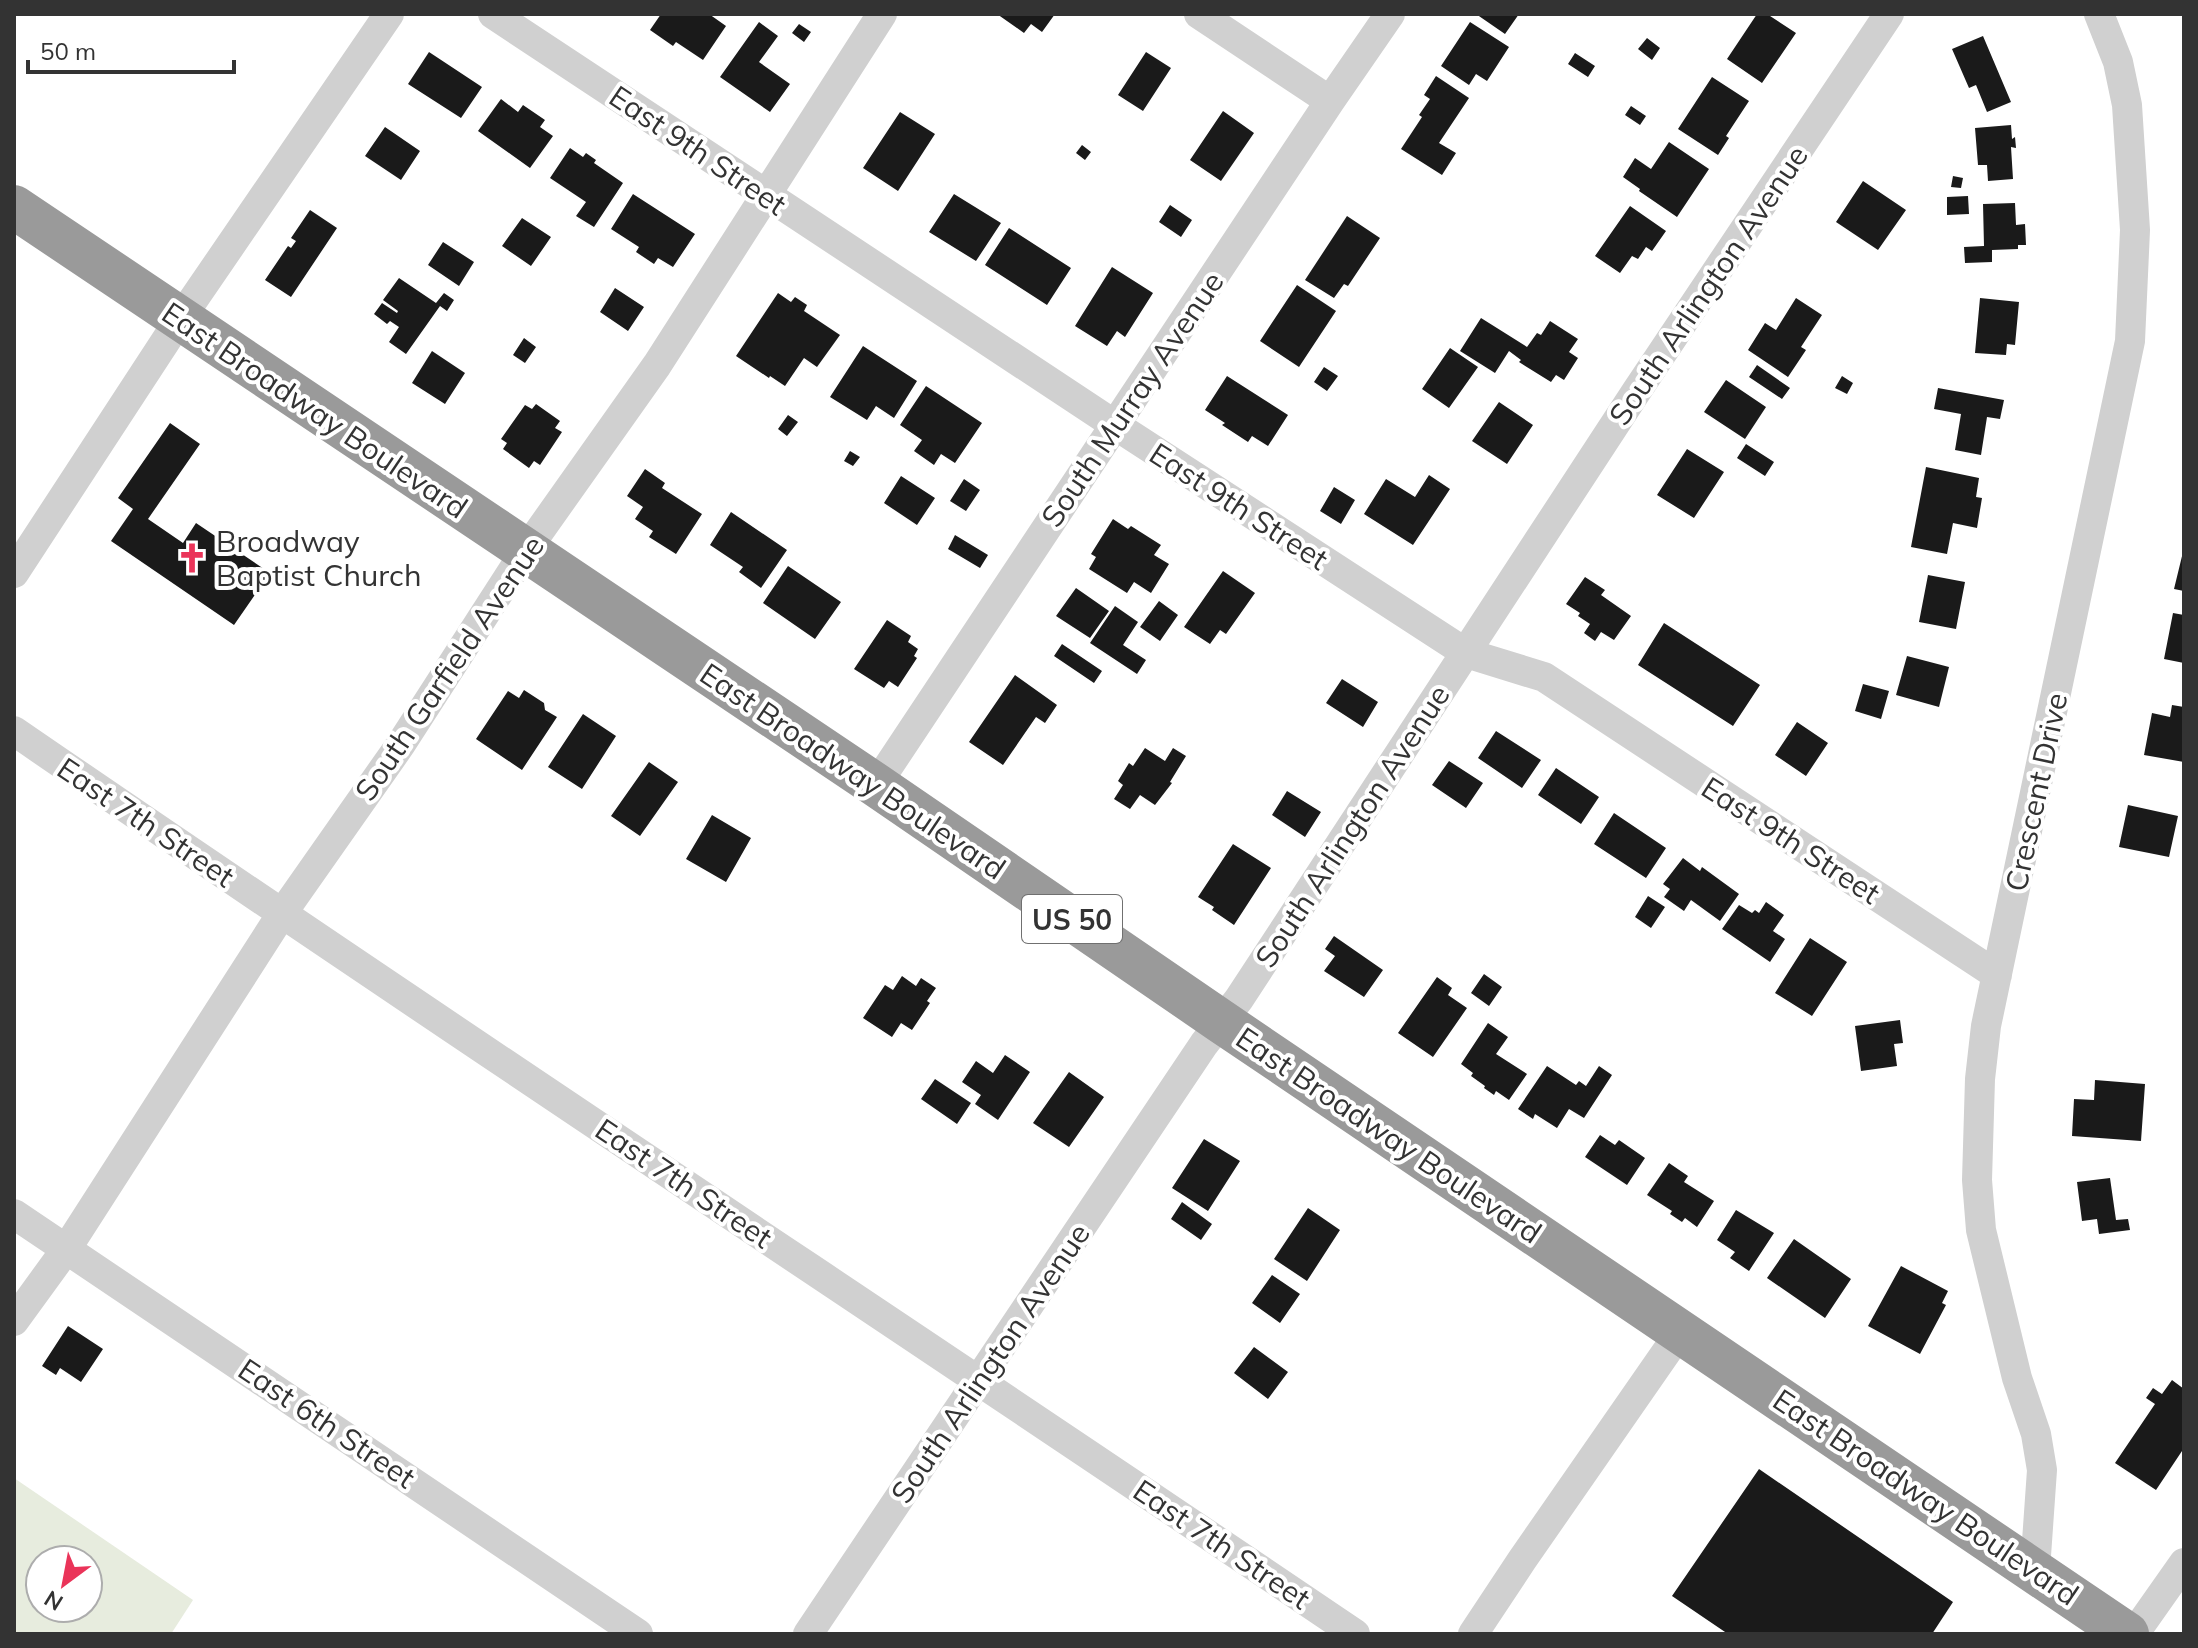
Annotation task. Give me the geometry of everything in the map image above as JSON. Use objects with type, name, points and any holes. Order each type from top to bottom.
[{"type":"highway","name":"East Broadway Boulevard","points":[[14,207],[876,785],[2127,1634]]},
{"type":"street","points":[[14,573],[180,319],[389,14]]},
{"type":"street","name":"East 9th Street","points":[[493,14],[1466,653],[1544,677],[1997,975]]},
{"type":"street","name":"South Garfield Avenue","points":[[14,1321],[67,1248],[281,915],[401,744],[526,550],[657,365],[882,14]]},
{"type":"street","points":[[1199,14],[1330,101]]},
{"type":"street","name":"South Murray Avenue","points":[[876,785],[1390,14]]},
{"type":"street","name":"South Arlington Avenue","points":[[808,1634],[1204,1044],[1222,1022],[1889,14]]},
{"type":"street","name":"Crescent Drive","points":[[2035,1570],[2042,1470],[2036,1434],[2017,1378],[1981,1230],[1977,1180],[1980,1079],[1986,1026],[2130,341],[2135,230],[2127,105],[2118,62],[2099,14]]},
{"type":"street","name":"East 7th Street","points":[[14,731],[281,915],[1355,1634]]},
{"type":"street","name":"East 6th Street","points":[[14,1214],[638,1634]]},
{"type":"street","points":[[1473,1634],[1681,1331]]},
{"type":"street","points":[[2134,1634],[2184,1563]]},
{"type":"shaded area","points":[[14,1478],[193,1600],[171,1634],[14,1634]]},
{"type":"building","points":[[661,14],[709,14],[726,26],[703,60],[676,42],[673,46],[650,30]]},
{"type":"building","points":[[997,14],[1055,14],[1042,32],[1031,24],[1024,33]]},
{"type":"building","points":[[1476,14],[1519,14],[1505,34]]},
{"type":"building","points":[[1757,14],[1767,14],[1796,33],[1762,83],[1727,59]]},
{"type":"building","points":[[759,22],[778,36],[759,62],[790,84],[770,112],[720,77]]},
{"type":"building","points":[[1470,22],[1509,47],[1487,81],[1476,74],[1469,85],[1441,66]]},
{"type":"building","points":[[799,24],[811,32],[804,42],[792,33]]},
{"type":"building","points":[[1983,36],[2011,102],[1987,112],[1976,85],[1969,88],[1952,49]]},
{"type":"building","points":[[1647,38],[1660,48],[1652,60],[1638,49]]},
{"type":"building","points":[[429,52],[482,87],[461,118],[408,84]]},
{"type":"building","points":[[1146,52],[1171,68],[1143,111],[1118,95]]},
{"type":"building","points":[[1575,53],[1595,66],[1588,77],[1568,64]]},
{"type":"building","points":[[1436,76],[1469,98],[1439,143],[1456,153],[1442,175],[1401,149],[1422,117],[1419,115],[1430,99],[1424,95]]},
{"type":"building","points":[[1712,77],[1749,101],[1726,136],[1729,138],[1718,155],[1678,129]]},
{"type":"building","points":[[501,99],[518,112],[523,105],[545,120],[540,127],[553,136],[530,168],[478,131]]},
{"type":"building","points":[[1631,106],[1646,116],[1640,125],[1625,115]]},
{"type":"building","points":[[1223,111],[1254,133],[1221,181],[1190,160]]},
{"type":"building","points":[[900,112],[935,134],[898,191],[863,168]]},
{"type":"building","points":[[2011,125],[2016,148],[2011,147],[2013,179],[1988,181],[1987,165],[1978,165],[1975,128]]},
{"type":"building","points":[[385,127],[420,151],[401,180],[365,156]]},
{"type":"building","points":[[1669,142],[1709,169],[1677,217],[1623,177],[1635,158],[1651,169]]},
{"type":"building","points":[[1082,145],[1091,152],[1085,160],[1076,153]]},
{"type":"building","points":[[570,148],[583,157],[586,153],[596,160],[594,163],[623,183],[594,227],[576,216],[586,202],[550,178]]},
{"type":"building","points":[[1953,176],[1963,178],[1961,188],[1951,187]]},
{"type":"building","points":[[1863,181],[1906,210],[1878,250],[1836,222]]},
{"type":"building","points":[[633,194],[695,234],[673,267],[658,258],[654,264],[636,252],[639,247],[611,229]]},
{"type":"building","points":[[954,194],[1001,223],[976,261],[929,232]]},
{"type":"building","points":[[1968,196],[1969,214],[1947,215],[1947,197]]},
{"type":"building","points":[[2015,203],[2016,225],[2025,224],[2026,245],[2018,245],[2018,249],[1992,250],[1992,262],[1965,263],[1964,247],[1984,246],[1983,204]]},
{"type":"building","points":[[1170,205],[1192,220],[1181,237],[1159,222]]},
{"type":"building","points":[[1630,206],[1666,231],[1652,251],[1646,247],[1638,259],[1632,256],[1620,273],[1595,256]]},
{"type":"building","points":[[310,210],[337,228],[291,297],[265,280],[288,246],[291,248],[296,241],[291,238]]},
{"type":"building","points":[[1347,216],[1380,238],[1348,286],[1344,284],[1334,298],[1305,280]]},
{"type":"building","points":[[522,218],[551,237],[531,266],[502,246]]},
{"type":"building","points":[[1009,228],[1071,268],[1047,305],[985,265]]},
{"type":"building","points":[[443,242],[474,262],[459,286],[428,265]]},
{"type":"building","points":[[1112,267],[1153,293],[1125,337],[1117,331],[1107,346],[1075,326]]},
{"type":"building","points":[[399,278],[436,303],[444,293],[454,300],[447,311],[440,306],[406,354],[389,342],[399,327],[390,321],[387,324],[374,314],[382,303],[397,313],[383,300]]},
{"type":"building","points":[[1297,285],[1336,311],[1299,367],[1260,341]]},
{"type":"building","points":[[615,288],[644,307],[628,331],[600,312]]},
{"type":"building","points":[[778,293],[791,302],[795,297],[807,305],[804,311],[840,335],[817,367],[804,358],[785,386],[736,356]]},
{"type":"building","points":[[1796,298],[1822,315],[1801,347],[1806,350],[1788,377],[1748,350],[1765,323],[1776,330]]},
{"type":"building","points":[[1980,298],[2019,302],[2015,345],[2007,344],[2006,355],[1975,353]]},
{"type":"building","points":[[1481,318],[1527,347],[1537,333],[1541,335],[1550,321],[1578,339],[1569,352],[1578,358],[1564,380],[1556,375],[1551,382],[1519,362],[1521,360],[1509,351],[1495,373],[1460,351]]},
{"type":"building","points":[[524,338],[536,347],[525,363],[513,355]]},
{"type":"building","points":[[863,346],[917,381],[894,418],[876,406],[867,420],[830,397]]},
{"type":"building","points":[[1450,348],[1478,367],[1449,408],[1422,389]]},
{"type":"building","points":[[432,351],[465,373],[445,404],[412,383]]},
{"type":"building","points":[[1757,365],[1790,388],[1782,399],[1749,377]]},
{"type":"building","points":[[1324,367],[1338,376],[1327,391],[1314,382]]},
{"type":"building","points":[[1227,376],[1288,415],[1268,446],[1252,436],[1248,442],[1205,410]]},
{"type":"building","points":[[1842,376],[1853,383],[1847,394],[1835,388]]},
{"type":"building","points":[[1726,380],[1766,407],[1745,439],[1704,412]]},
{"type":"building","points":[[926,386],[982,423],[955,463],[941,454],[934,465],[914,451],[922,440],[900,425]]},
{"type":"building","points":[[1938,388],[2004,400],[2000,419],[1987,417],[1981,455],[1955,450],[1961,414],[1934,409]]},
{"type":"building","points":[[1499,402],[1533,425],[1507,464],[1472,441]]},
{"type":"building","points":[[536,404],[560,421],[555,428],[562,432],[540,465],[534,461],[529,468],[503,449],[507,443],[501,439],[525,405],[532,409]]},
{"type":"building","points":[[788,415],[798,422],[787,436],[778,429]]},
{"type":"building","name":"Broadway Baptist Church","points":[[170,423],[200,444],[148,519],[183,543],[196,523],[270,573],[234,625],[111,541],[133,509],[118,498]]},
{"type":"building","points":[[1746,444],[1774,462],[1765,476],[1737,458]]},
{"type":"building","points":[[1687,449],[1724,472],[1694,518],[1657,495]]},
{"type":"building","points":[[850,451],[860,457],[853,466],[844,461]]},
{"type":"building","points":[[1926,467],[1979,478],[1976,497],[1982,498],[1977,528],[1953,523],[1947,554],[1911,547]]},
{"type":"building","points":[[645,469],[665,483],[662,488],[702,514],[676,554],[649,537],[653,531],[635,519],[643,507],[627,496]]},
{"type":"building","points":[[1429,475],[1450,489],[1413,545],[1364,514],[1386,479],[1415,497]]},
{"type":"building","points":[[901,476],[935,498],[917,525],[884,503]]},
{"type":"building","points":[[964,479],[980,490],[966,511],[950,501]]},
{"type":"building","points":[[1334,487],[1355,500],[1341,524],[1320,511]]},
{"type":"building","points":[[731,512],[787,550],[761,588],[739,572],[743,567],[710,545]]},
{"type":"building","points":[[1113,519],[1128,529],[1131,526],[1161,545],[1154,555],[1169,564],[1151,593],[1134,582],[1127,593],[1089,569],[1096,557],[1091,554]]},
{"type":"building","points":[[955,535],[988,555],[980,568],[948,549]]},
{"type":"building","points":[[2184,552],[2184,591],[2174,589]]},
{"type":"building","points":[[788,566],[841,602],[815,639],[763,603]]},
{"type":"building","points":[[1223,571],[1255,593],[1226,634],[1220,630],[1210,644],[1184,627]]},
{"type":"building","points":[[1928,575],[1965,582],[1956,629],[1919,622]]},
{"type":"building","points":[[1585,577],[1605,590],[1601,595],[1631,616],[1614,640],[1601,632],[1595,641],[1584,633],[1590,624],[1566,604]]},
{"type":"building","points":[[1076,588],[1109,611],[1090,638],[1056,616]]},
{"type":"building","points":[[1159,601],[1178,615],[1160,641],[1140,627]]},
{"type":"building","points":[[1115,606],[1138,622],[1123,645],[1146,660],[1137,674],[1090,643]]},
{"type":"building","points":[[2173,613],[2184,615],[2184,663],[2164,659]]},
{"type":"building","points":[[887,620],[911,636],[908,642],[918,649],[914,656],[917,658],[898,687],[889,681],[884,688],[854,669]]},
{"type":"building","points":[[1664,623],[1760,685],[1733,726],[1638,665]]},
{"type":"building","points":[[1062,644],[1102,671],[1094,683],[1054,656]]},
{"type":"building","points":[[1907,656],[1949,667],[1939,707],[1896,695]]},
{"type":"building","points":[[1015,675],[1057,705],[1045,723],[1036,717],[1003,765],[969,742]]},
{"type":"building","points":[[1342,679],[1378,702],[1363,727],[1326,703]]},
{"type":"building","points":[[1863,684],[1889,691],[1881,719],[1855,711]]},
{"type":"building","points":[[524,690],[544,703],[545,710],[557,717],[522,770],[476,739],[508,691],[519,698]]},
{"type":"building","points":[[2172,705],[2184,707],[2184,762],[2144,755],[2152,713],[2170,717]]},
{"type":"building","points":[[583,714],[616,736],[582,789],[548,767]]},
{"type":"building","points":[[1797,722],[1828,743],[1806,776],[1775,755]]},
{"type":"building","points":[[1496,731],[1541,760],[1522,788],[1478,758]]},
{"type":"building","points":[[1145,748],[1165,761],[1173,748],[1186,756],[1172,783],[1155,805],[1140,795],[1130,809],[1114,799],[1123,785],[1118,781],[1129,763],[1133,766]]},
{"type":"building","points":[[1449,761],[1483,783],[1466,808],[1432,785]]},
{"type":"building","points":[[649,762],[678,782],[640,836],[611,816]]},
{"type":"building","points":[[1556,768],[1599,797],[1581,824],[1538,795]]},
{"type":"building","points":[[1287,791],[1321,812],[1305,837],[1272,815]]},
{"type":"building","points":[[2128,805],[2178,816],[2169,857],[2119,847]]},
{"type":"building","points":[[1614,813],[1666,848],[1646,878],[1594,844]]},
{"type":"building","points":[[712,815],[751,838],[726,882],[686,859]]},
{"type":"building","points":[[1233,844],[1271,868],[1234,925],[1198,897]]},
{"type":"building","points":[[1683,858],[1700,871],[1702,867],[1739,894],[1720,921],[1691,900],[1684,911],[1664,897],[1670,889],[1663,884]]},
{"type":"building","points":[[1648,896],[1665,907],[1651,928],[1635,917]]},
{"type":"building","points":[[1766,902],[1784,915],[1773,931],[1785,939],[1770,962],[1722,929],[1739,905],[1752,913],[1755,910],[1759,913]]},
{"type":"building","points":[[1334,936],[1383,970],[1364,997],[1324,971],[1335,956],[1325,949]]},
{"type":"building","points":[[1810,938],[1847,962],[1812,1016],[1775,993]]},
{"type":"building","points":[[1484,974],[1502,987],[1489,1006],[1471,993]]},
{"type":"building","points":[[902,976],[916,986],[921,978],[936,988],[912,1030],[901,1023],[892,1037],[863,1018],[885,985],[893,990]]},
{"type":"building","points":[[1437,977],[1452,988],[1448,995],[1467,1008],[1433,1057],[1398,1033]]},
{"type":"building","points":[[1900,1020],[1903,1043],[1894,1044],[1897,1066],[1861,1071],[1855,1026]]},
{"type":"building","points":[[1488,1023],[1508,1037],[1496,1054],[1527,1074],[1509,1100],[1496,1091],[1494,1095],[1484,1088],[1471,1076],[1473,1073],[1461,1064]]},
{"type":"building","points":[[1005,1055],[1030,1072],[998,1120],[975,1104],[981,1095],[962,1082],[976,1061],[993,1073]]},
{"type":"building","points":[[1547,1066],[1576,1085],[1579,1081],[1586,1086],[1599,1066],[1612,1075],[1584,1118],[1569,1109],[1557,1128],[1535,1114],[1533,1119],[1518,1109]]},
{"type":"building","points":[[1069,1072],[1104,1097],[1069,1147],[1033,1123]]},
{"type":"building","points":[[935,1079],[971,1103],[957,1124],[921,1099]]},
{"type":"building","points":[[2095,1080],[2145,1084],[2141,1141],[2072,1136],[2074,1099],[2094,1100]]},
{"type":"building","points":[[1600,1135],[1615,1145],[1619,1140],[1645,1158],[1627,1185],[1585,1157]]},
{"type":"building","points":[[1204,1139],[1240,1161],[1208,1211],[1172,1188]]},
{"type":"building","points":[[1669,1163],[1688,1176],[1684,1182],[1714,1201],[1697,1227],[1685,1218],[1682,1222],[1670,1214],[1672,1211],[1647,1195]]},
{"type":"building","points":[[2110,1178],[2116,1220],[2128,1219],[2130,1230],[2099,1234],[2097,1219],[2082,1221],[2077,1182]]},
{"type":"building","points":[[1182,1202],[1212,1224],[1201,1240],[1171,1219]]},
{"type":"building","points":[[1308,1208],[1340,1230],[1307,1281],[1274,1259]]},
{"type":"building","points":[[1736,1210],[1774,1233],[1749,1271],[1730,1258],[1735,1252],[1717,1240]]},
{"type":"building","points":[[1794,1239],[1851,1279],[1825,1318],[1767,1278]]},
{"type":"building","points":[[1901,1266],[1948,1291],[1942,1303],[1946,1305],[1920,1354],[1868,1326]]},
{"type":"building","points":[[1272,1275],[1300,1294],[1280,1323],[1252,1303]]},
{"type":"building","points":[[68,1326],[103,1349],[81,1382],[60,1368],[56,1375],[42,1366]]},
{"type":"building","points":[[1254,1347],[1288,1372],[1268,1399],[1234,1373]]},
{"type":"building","points":[[2172,1380],[2184,1389],[2184,1448],[2156,1490],[2115,1463],[2155,1404],[2146,1398],[2153,1388],[2162,1394]]},
{"type":"building","points":[[1759,1469],[1953,1602],[1932,1634],[1728,1634],[1672,1596]]},
{"type":"place","name":"Broadway Baptist Church","points":[[192,558]]}]
